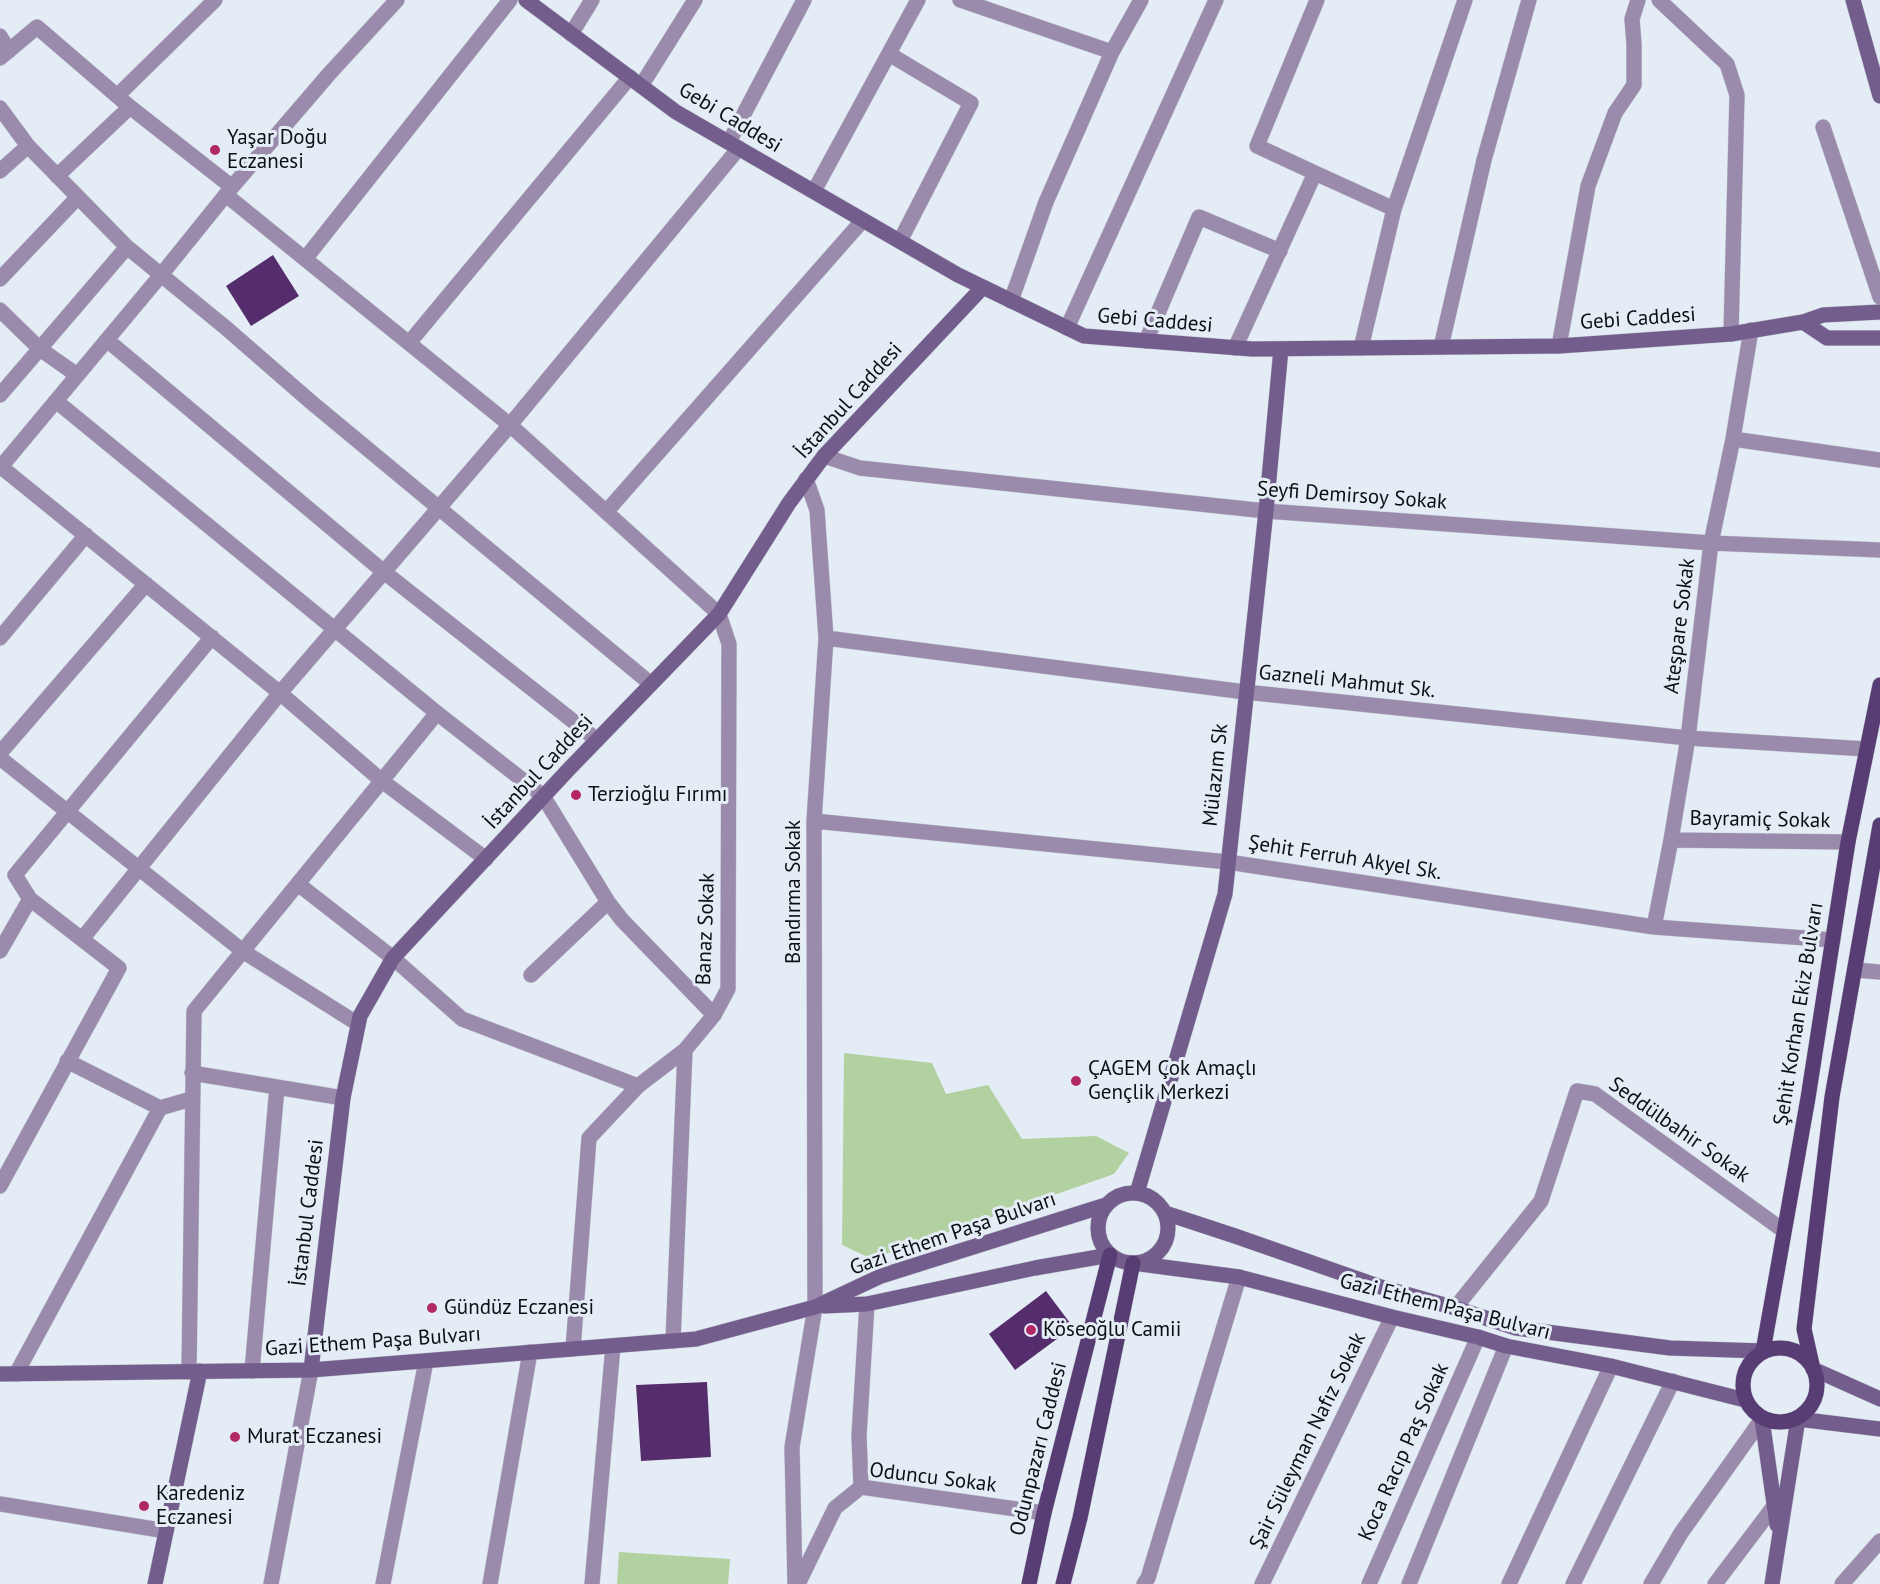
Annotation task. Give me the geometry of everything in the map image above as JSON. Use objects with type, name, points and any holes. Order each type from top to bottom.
[{"type":"main road","name":"Gebi Caddesi","points":[[526,0],[676,112],[983,287],[1084,336],[1235,348],[1281,349],[1559,346],[1731,334],[1803,322],[1822,315],[1880,312]]},
{"type":"main road","points":[[1853,0],[1880,96]]},
{"type":"main road","name":"İstanbul Caddesi","points":[[311,1370],[343,1098],[360,1016],[393,958],[543,796],[719,614],[789,502],[824,456],[983,287]]},
{"type":"main road","points":[[1803,322],[1827,338],[1880,338]]},
{"type":"main road","name":"Mülazım Sk","points":[[1137,1193],[1225,894],[1281,349]]},
{"type":"main road","name":"Şehit Korhan Ekiz Bulvarı","points":[[1763,1351],[1848,842],[1880,685]]},
{"type":"main road","points":[[1880,825],[1833,1097],[1804,1329],[1814,1369],[1817,1379],[1817,1391],[1814,1402],[1798,1419],[1786,1423],[1774,1423],[1762,1419],[1752,1411],[1745,1400],[1742,1389],[1747,1367],[1763,1351],[1786,1348],[1807,1359],[1814,1369],[1880,1399]]},
{"type":"main road","points":[[1137,1193],[1158,1204],[1165,1214],[1167,1236],[1162,1247],[1154,1256],[1133,1263],[1110,1255],[1103,1247],[1098,1226],[1100,1215],[1106,1205],[1115,1198],[1137,1193]]},
{"type":"main road","name":"Gazi Ethem Paşa Bulvarı","points":[[0,1374],[311,1370],[696,1339],[815,1306],[881,1276],[1106,1205]]},
{"type":"main road","name":"Gazi Ethem Paşa Bulvarı","points":[[1165,1214],[1381,1287],[1516,1328],[1670,1348],[1763,1351]]},
{"type":"main road","name":"Gazi Ethem Paşa Bulvarı","points":[[815,1306],[867,1304],[1035,1268],[1110,1255]]},
{"type":"main road","name":"Odunpazarı Caddesi","points":[[1029,1584],[1044,1513],[1110,1255]]},
{"type":"main road","points":[[1063,1584],[1080,1518],[1133,1263]]},
{"type":"main road","name":"Gazi Ethem Paşa Bulvarı","points":[[1133,1263],[1239,1277],[1506,1346],[1611,1366],[1745,1400]]},
{"type":"main road","points":[[154,1584],[195,1371]]},
{"type":"main road","points":[[1762,1419],[1779,1536]]},
{"type":"main road","points":[[1798,1419],[1880,1429]]},
{"type":"main road","points":[[1772,1584],[1798,1419]]},
{"type":"street","points":[[117,96],[215,0]]},
{"type":"street","points":[[397,0],[329,74],[229,191],[0,467],[212,637],[382,780],[486,859]]},
{"type":"street","points":[[305,259],[510,0]]},
{"type":"street","points":[[571,34],[592,0]]},
{"type":"street","points":[[409,343],[635,81],[695,0]]},
{"type":"street","points":[[82,939],[280,693],[510,425],[734,145],[804,0]]},
{"type":"street","points":[[814,191],[918,0]]},
{"type":"street","points":[[960,0],[1112,52]]},
{"type":"street","points":[[1011,301],[1046,202],[1112,52],[1141,0]]},
{"type":"street","points":[[1067,328],[1216,0]]},
{"type":"street","points":[[1317,0],[1257,146],[1394,209]]},
{"type":"street","points":[[1361,348],[1394,209],[1465,0]]},
{"type":"street","points":[[1441,348],[1484,160],[1529,0]]},
{"type":"street","points":[[1559,346],[1588,186],[1615,113],[1634,85],[1632,19],[1638,0]]},
{"type":"street","points":[[1659,0],[1727,64],[1737,95],[1731,334]]},
{"type":"street","points":[[0,36],[4,54],[37,27],[305,259],[510,425],[719,614]]},
{"type":"street","points":[[889,54],[971,103],[900,241]]},
{"type":"street","points":[[57,176],[130,107]]},
{"type":"street","points":[[0,108],[28,146],[127,248],[226,328],[311,402],[651,684]]},
{"type":"street","points":[[1823,127],[1880,297]]},
{"type":"street","points":[[0,171],[28,146]]},
{"type":"street","points":[[1235,348],[1316,173]]},
{"type":"street","points":[[0,279],[77,198]]},
{"type":"street","points":[[1146,341],[1199,217],[1280,251]]},
{"type":"street","points":[[606,512],[862,220]]},
{"type":"street","points":[[0,395],[127,248]]},
{"type":"street","points":[[0,310],[40,349],[77,375]]},
{"type":"street","name":"Ateşpare Sokak","points":[[1654,927],[1688,738],[1711,543],[1733,439],[1751,330]]},
{"type":"street","points":[[107,340],[384,572],[597,740]]},
{"type":"street","points":[[56,401],[334,630],[543,796],[608,902],[622,920],[714,1015]]},
{"type":"street","points":[[1733,439],[1880,460]]},
{"type":"street","name":"Seyfi Demirsoy Sokak","points":[[824,456],[861,468],[1266,511],[1711,543],[1880,550]]},
{"type":"street","name":"Bandırma Sokak","points":[[796,1584],[792,1447],[815,1306],[814,821],[826,638],[818,510],[806,479]]},
{"type":"street","points":[[0,638],[86,535]]},
{"type":"street","points":[[0,753],[146,584]]},
{"type":"street","name":"Banaz Sokak","points":[[573,1349],[589,1138],[638,1086],[685,1050],[714,1015],[728,989],[729,644],[719,614]]},
{"type":"street","points":[[0,1186],[119,968],[30,898],[15,875],[212,637]]},
{"type":"street","name":"Gazneli Mahmut Sk.","points":[[826,638],[1245,692],[1688,738],[1866,749]]},
{"type":"street","points":[[195,1371],[191,1099],[194,1011],[437,713]]},
{"type":"street","points":[[0,758],[244,952],[358,1024]]},
{"type":"street","name":"Şehit Ferruh Akyel Sk.","points":[[814,821],[1228,862],[1654,927],[1833,940]]},
{"type":"street","name":"Bayramiç Sokak","points":[[1671,840],[1848,842]]},
{"type":"street","points":[[298,884],[393,958],[462,1019],[638,1086]]},
{"type":"street","points":[[0,951],[30,898]]},
{"type":"street","points":[[531,975],[608,902]]},
{"type":"street","points":[[1855,970],[1880,972]]},
{"type":"street","points":[[673,1341],[685,1050]]},
{"type":"street","points":[[67,1061],[160,1108],[191,1099]]},
{"type":"street","points":[[192,1073],[343,1098]]},
{"type":"street","points":[[252,1371],[277,1087]]},
{"type":"street","name":"Seddülbahir Sokak","points":[[1455,1308],[1541,1201],[1577,1091],[1595,1094],[1784,1231]]},
{"type":"street","points":[[16,1374],[160,1108]]},
{"type":"street","points":[[1144,1584],[1239,1277]]},
{"type":"street","points":[[861,1487],[859,1436],[867,1304]]},
{"type":"street","name":"Şair Süleyman Nafız Sokak","points":[[1262,1584],[1392,1317]]},
{"type":"street","name":"Koca Racıp Paş Sokak","points":[[1369,1584],[1478,1337]]},
{"type":"street","points":[[592,1584],[613,1346]]},
{"type":"street","points":[[1409,1584],[1506,1346]]},
{"type":"street","points":[[490,1584],[530,1352]]},
{"type":"street","points":[[383,1584],[426,1361]]},
{"type":"street","points":[[1509,1584],[1611,1366]]},
{"type":"street","points":[[271,1584],[311,1370]]},
{"type":"street","points":[[1573,1584],[1673,1381]]},
{"type":"street","points":[[1651,1584],[1681,1533],[1762,1419]]},
{"type":"street","name":"Oduncu Sokak","points":[[796,1584],[836,1508],[861,1487],[1044,1513]]},
{"type":"street","points":[[0,1504],[166,1531]]},
{"type":"street","points":[[1715,1584],[1774,1506]]},
{"type":"street","points":[[1842,1584],[1880,1541]]},
{"type":"green space","points":[[844,1053],[932,1063],[946,1094],[988,1085],[1022,1139],[1096,1136],[1129,1153],[1114,1174],[872,1259],[842,1245]]},
{"type":"green space","points":[[619,1552],[730,1559],[728,1584],[617,1584]]},
{"type":"building","points":[[273,255],[299,296],[251,326],[226,286]]},
{"type":"building","name":"Köseoğlu Camii","points":[[1046,1291],[1073,1327],[1015,1370],[989,1334]]},
{"type":"building","points":[[707,1382],[711,1457],[641,1461],[636,1385]]},
{"type":"place","name":"Yaşar Doğu Eczanesi","points":[[215,150]]},
{"type":"place","name":"Terzioğlu Fırımı","points":[[576,795]]},
{"type":"place","name":"ÇAGEM Çok Amaçlı Gençlik Merkezi","points":[[1076,1081]]},
{"type":"place","name":"Gündüz Eczanesi","points":[[432,1308]]},
{"type":"place","name":"Köseoğlu Camii","points":[[1031,1330]]},
{"type":"place","name":"Murat Eczanesi","points":[[235,1437]]},
{"type":"place","name":"Karedeniz Eczanesi","points":[[144,1506]]}]
